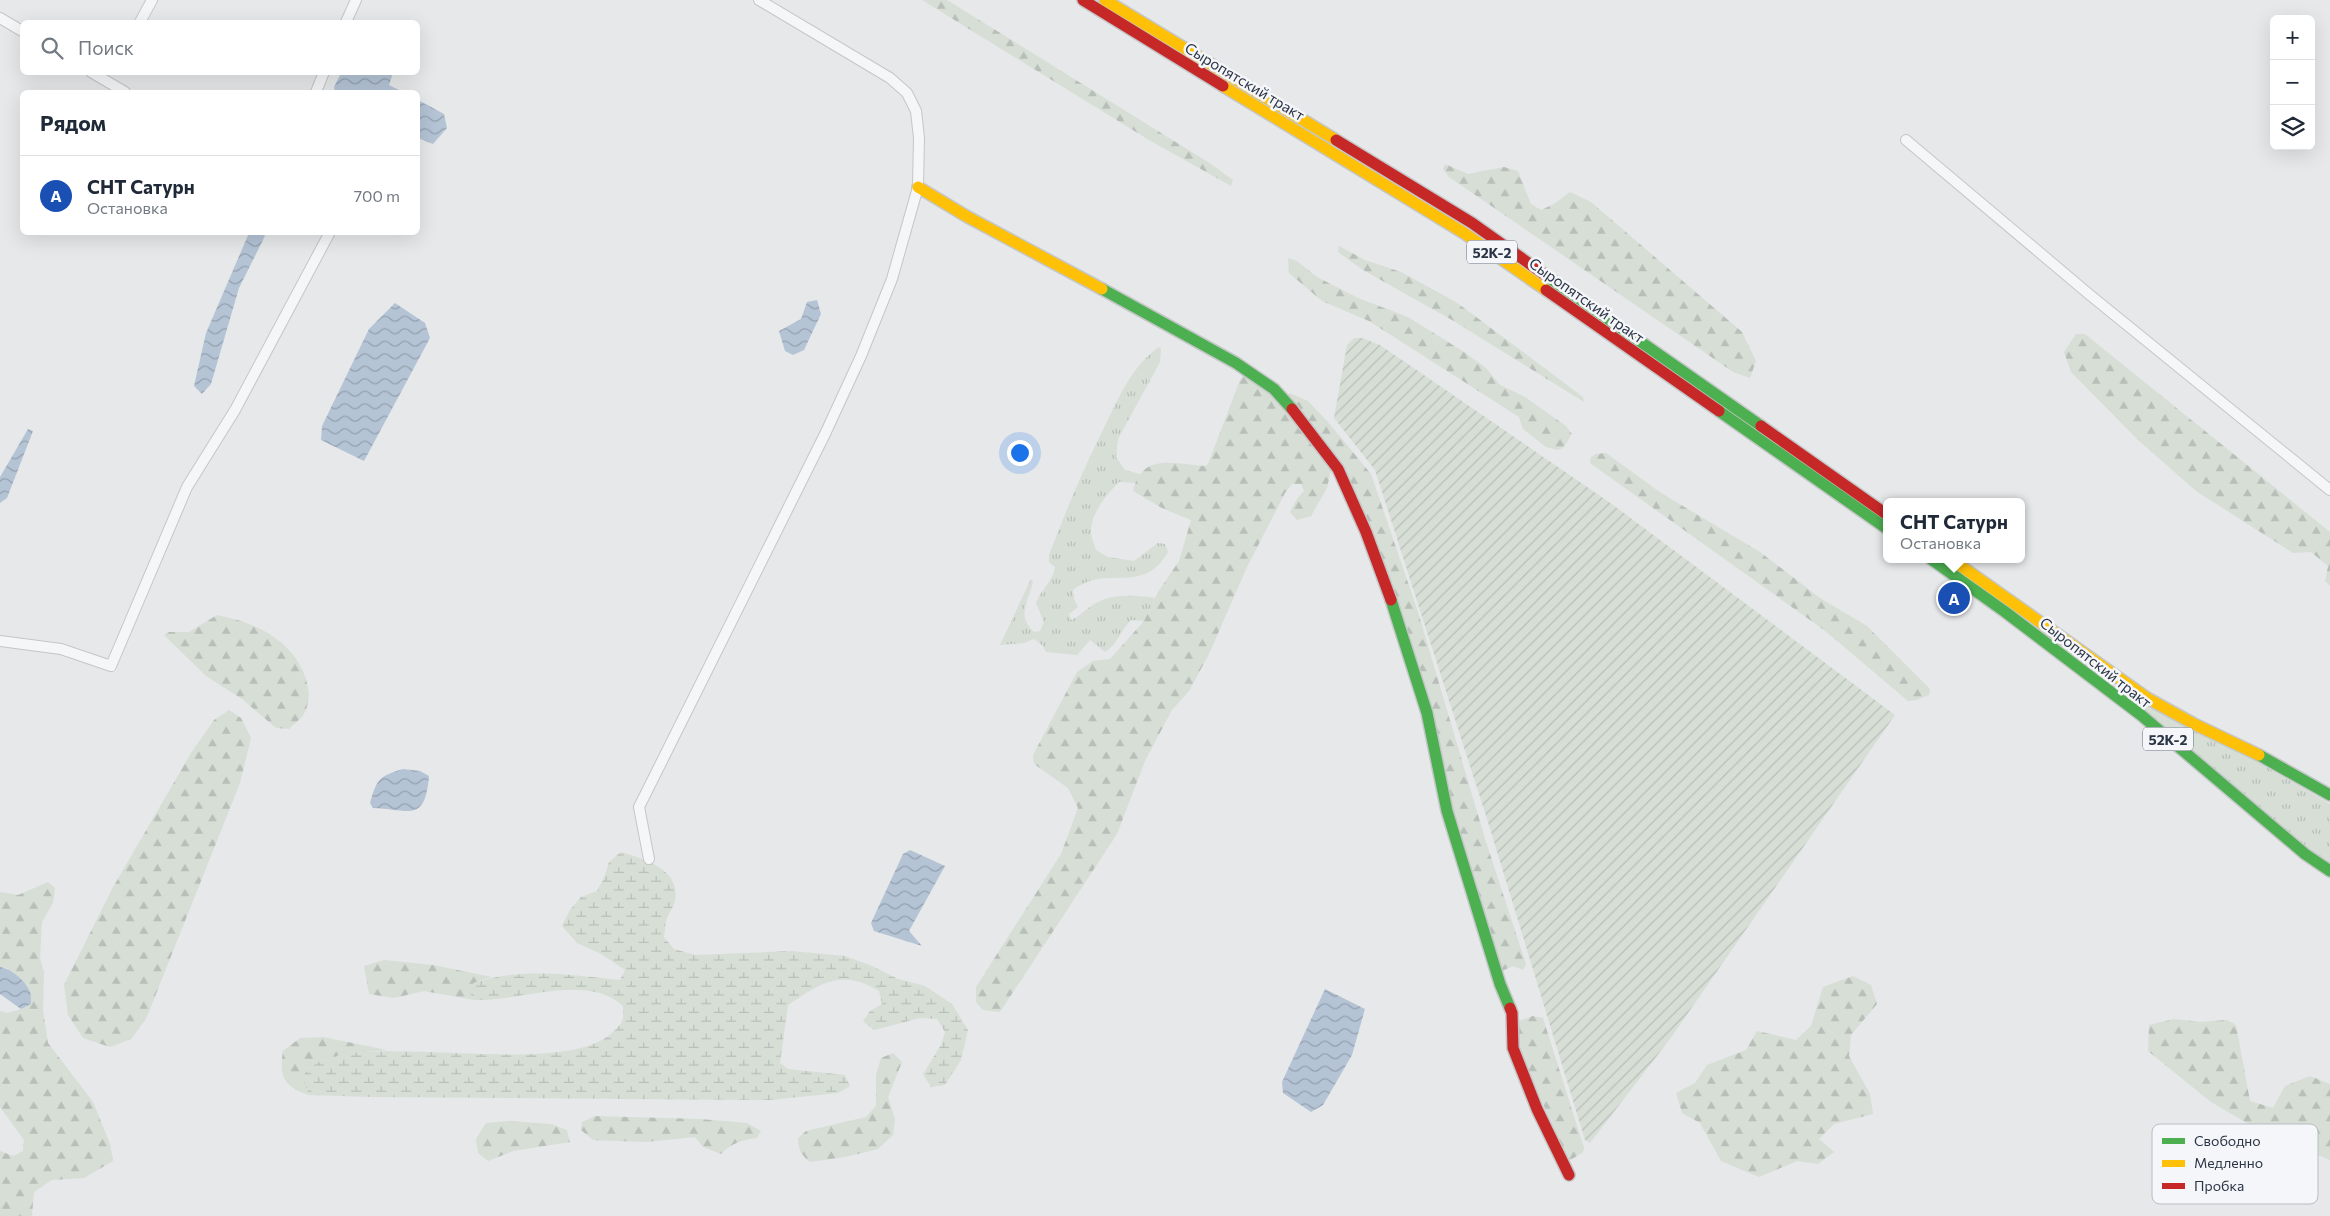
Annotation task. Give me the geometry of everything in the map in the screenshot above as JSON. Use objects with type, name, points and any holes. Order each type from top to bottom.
[{"type":"main road","name":"Сыропятский тракт","points":[[1083,0],[1464,233],[1883,526]]},
{"type":"main road","name":"Сыропятский тракт","points":[[1105,0],[1472,223],[1883,512]]},
{"type":"main road","points":[[918,187],[966,216],[1133,305],[1236,363],[1274,389],[1305,424],[1338,469],[1366,532],[1403,634],[1427,713],[1447,811],[1497,976],[1512,1014],[1513,1048],[1537,1109],[1570,1175]]},
{"type":"main road","name":"Сыропятский тракт","points":[[1936,563],[2004,610],[2141,715],[2290,842],[2330,871]]},
{"type":"main road","name":"Сыропятский тракт","points":[[1957,563],[2147,698],[2194,724],[2261,756],[2330,795]]},
{"type":"street","points":[[141,20],[152,0]]},
{"type":"street","points":[[347,20],[356,0]]},
{"type":"street","points":[[649,859],[639,807],[757,573],[861,356],[892,279],[918,187],[919,138],[917,118],[916,111],[907,93],[890,78],[759,0]]},
{"type":"street","points":[[0,18],[20,31]]},
{"type":"street","points":[[96,75],[121,90]]},
{"type":"street","points":[[109,83],[113,75]]},
{"type":"street","points":[[317,90],[323,75]]},
{"type":"street","points":[[1906,140],[2090,295],[2330,490]]},
{"type":"street","points":[[0,641],[61,649],[111,666],[188,487],[235,410],[328,235]]},
{"type":"green space","points":[[922,0],[947,0],[1211,164],[1233,180],[1231,186],[1149,140]]},
{"type":"green space","points":[[1445,164],[1468,174],[1504,167],[1518,171],[1531,204],[1541,210],[1554,204],[1570,192],[1591,202],[1742,332],[1756,361],[1750,378],[1733,372],[1449,177],[1443,169]]},
{"type":"green space","points":[[1339,246],[1365,260],[1401,272],[1456,302],[1583,397],[1584,402],[1452,320],[1363,270],[1338,252]]},
{"type":"green space","points":[[1288,258],[1297,261],[1317,277],[1358,298],[1408,317],[1464,352],[1486,368],[1500,385],[1525,397],[1566,426],[1572,434],[1563,448],[1557,450],[1546,447],[1523,429],[1519,417],[1369,321],[1322,301],[1289,273]]},
{"type":"green space","points":[[2076,334],[2085,334],[2330,532],[2330,586],[2325,581],[2328,566],[2311,552],[2293,553],[2196,491],[2137,439],[2071,372],[2064,352]]},
{"type":"green space","points":[[1354,338],[1362,338],[1380,345],[1609,502],[1895,715],[1670,1039],[1590,1143],[1585,1140],[1488,822],[1375,470],[1334,418],[1347,345]]},
{"type":"green space","points":[[1159,347],[1161,349],[1160,362],[1118,439],[1116,457],[1125,470],[1140,474],[1135,483],[1119,482],[1110,492],[1100,504],[1094,517],[1091,531],[1096,550],[1108,557],[1134,561],[1158,543],[1165,544],[1168,552],[1158,565],[1147,573],[1135,577],[1099,579],[1086,582],[1073,590],[1074,599],[1078,607],[1069,614],[1071,620],[1097,602],[1113,597],[1139,596],[1155,598],[1144,621],[1131,620],[1113,645],[1105,652],[1090,640],[1077,655],[1046,652],[1043,646],[1034,639],[1024,643],[1000,645],[1031,579],[1033,582],[1024,614],[1034,632],[1040,631],[1044,622],[1036,603],[1054,572],[1055,567],[1049,562],[1049,555],[1068,508],[1095,447],[1126,385],[1140,364]]},
{"type":"green space","points":[[1244,375],[1257,382],[1281,403],[1332,466],[1327,488],[1311,516],[1297,520],[1290,512],[1304,491],[1301,484],[1292,484],[1285,493],[1246,569],[1209,654],[1189,691],[1172,710],[1145,761],[1117,834],[1000,1012],[983,1010],[976,1002],[976,987],[1061,854],[1078,808],[1068,788],[1034,764],[1033,755],[1077,672],[1093,661],[1110,659],[1144,621],[1158,592],[1179,561],[1191,520],[1162,508],[1133,491],[1137,479],[1144,470],[1152,465],[1161,463],[1205,466],[1208,464],[1240,380]]},
{"type":"green space","points":[[1290,393],[1308,401],[1371,474],[1418,612],[1486,842],[1526,964],[1523,970],[1513,966],[1502,971],[1349,483],[1288,395]]},
{"type":"green space","points":[[1606,453],[1661,493],[1760,552],[1820,598],[1867,626],[1930,689],[1929,695],[1908,701],[1824,630],[1590,463],[1591,457],[1596,454]]},
{"type":"green space","points":[[217,615],[248,624],[269,634],[283,644],[297,661],[307,681],[308,702],[304,714],[289,729],[276,728],[242,699],[206,676],[164,635],[169,632],[189,632]]},
{"type":"green space","points":[[2095,668],[2330,804],[2330,865],[2292,836]]},
{"type":"green space","points":[[229,710],[241,718],[251,738],[240,783],[146,1019],[131,1039],[110,1047],[83,1038],[68,1015],[64,985],[112,889],[191,753],[214,720]]},
{"type":"green space","points":[[621,852],[649,862],[666,873],[672,880],[675,889],[675,900],[667,918],[664,937],[674,949],[695,955],[792,951],[845,956],[872,966],[898,979],[925,986],[952,1004],[968,1030],[961,1060],[945,1085],[931,1087],[923,1074],[941,1045],[945,1032],[937,1019],[920,1018],[874,1030],[863,1021],[870,1011],[882,1004],[879,991],[853,980],[842,980],[821,985],[788,1005],[780,1063],[788,1069],[845,1075],[850,1086],[838,1093],[770,1100],[309,1095],[303,1077],[322,1060],[356,1053],[400,1051],[501,1054],[548,1053],[588,1046],[615,1030],[623,1019],[623,1006],[608,996],[591,991],[552,991],[474,1000],[469,992],[474,983],[510,975],[546,974],[620,980],[625,970],[601,954],[577,943],[562,926],[570,910],[581,897],[597,891],[609,862]]},
{"type":"green space","points":[[48,882],[55,888],[53,903],[42,922],[40,958],[44,973],[43,1010],[48,1043],[93,1102],[110,1144],[113,1161],[84,1178],[52,1180],[34,1192],[32,1216],[0,1216],[0,1151],[13,1156],[23,1151],[24,1140],[0,1107],[0,1011],[7,1013],[21,1009],[7,968],[0,967],[0,892],[18,895]]},
{"type":"green space","points":[[384,960],[433,965],[492,977],[474,983],[469,992],[474,1000],[424,991],[394,998],[369,994],[364,966]]},
{"type":"green space","points":[[1853,976],[1871,985],[1877,1004],[1851,1035],[1849,1056],[1870,1094],[1873,1114],[1834,1124],[1819,1139],[1834,1152],[1818,1164],[1797,1161],[1759,1177],[1721,1161],[1700,1123],[1682,1113],[1676,1093],[1695,1083],[1707,1065],[1746,1050],[1757,1031],[1796,1040],[1811,1026],[1823,987]]},
{"type":"green space","points":[[1533,1016],[1543,1018],[1584,1148],[1583,1152],[1569,1161],[1517,1047],[1516,1022]]},
{"type":"green space","points":[[2174,1019],[2201,1022],[2227,1020],[2236,1025],[2250,1101],[2273,1108],[2285,1086],[2310,1076],[2330,1084],[2330,1160],[2318,1155],[2318,1124],[2248,1124],[2211,1102],[2148,1051],[2149,1025]]},
{"type":"green space","points":[[323,1037],[387,1050],[340,1055],[318,1063],[309,1069],[304,1077],[309,1095],[293,1088],[285,1079],[282,1067],[283,1051],[300,1038]]},
{"type":"green space","points":[[893,1053],[902,1062],[888,1097],[895,1119],[893,1135],[878,1149],[845,1157],[810,1162],[801,1152],[798,1138],[806,1131],[866,1117],[876,1106],[876,1075],[881,1058]]},
{"type":"green space","points":[[595,1116],[700,1119],[747,1123],[761,1131],[757,1138],[737,1143],[721,1154],[703,1147],[695,1137],[645,1142],[593,1140],[581,1130],[582,1122]]},
{"type":"green space","points":[[509,1121],[551,1124],[567,1130],[570,1142],[513,1151],[488,1161],[478,1153],[476,1139],[486,1123]]},
{"type":"water","points":[[340,75],[392,75],[389,85],[399,90],[335,90],[334,87]]},
{"type":"water","points":[[420,101],[444,114],[447,128],[433,144],[420,139]]},
{"type":"water","points":[[248,235],[264,235],[265,236],[239,288],[211,384],[202,394],[194,386],[206,333]]},
{"type":"water","points":[[817,300],[821,314],[804,350],[793,355],[785,351],[779,331],[801,319],[807,302]]},
{"type":"water","points":[[395,303],[425,323],[430,338],[364,461],[321,440],[322,426],[369,329]]},
{"type":"water","points":[[28,429],[33,431],[7,498],[0,503],[0,477]]},
{"type":"water","points":[[403,769],[420,771],[429,776],[424,801],[413,810],[373,808],[370,803],[380,780],[389,774]]},
{"type":"water","points":[[910,850],[945,866],[909,931],[922,946],[874,931],[871,923],[903,854]]},
{"type":"water","points":[[0,967],[13,972],[25,984],[30,992],[31,1004],[21,1009],[0,994]]},
{"type":"water","points":[[1325,989],[1365,1009],[1352,1055],[1323,1105],[1311,1112],[1283,1093],[1282,1082]]},
{"type":"traffic: fast","points":[[1548,277],[1761,426]]},
{"type":"traffic: fast","points":[[1102,289],[1236,363],[1274,389],[1292,409]]},
{"type":"traffic: fast","points":[[1719,411],[1883,526]]},
{"type":"traffic: fast","points":[[1937,563],[2004,611],[2141,715],[2305,854],[2330,871]]},
{"type":"traffic: fast","points":[[1391,600],[1427,713],[1447,811],[1500,984],[1510,1008]]},
{"type":"traffic: fast","points":[[2259,755],[2330,795]]},
{"type":"traffic: slow","points":[[1105,0],[1336,140]]},
{"type":"traffic: slow","points":[[1223,86],[1464,233],[1546,290]]},
{"type":"traffic: slow","points":[[918,187],[966,216],[1102,289]]},
{"type":"traffic: slow","points":[[1957,563],[2147,698],[2194,724],[2259,755]]},
{"type":"traffic: jam","points":[[1083,0],[1223,86]]},
{"type":"traffic: jam","points":[[1336,140],[1472,223],[1548,277]]},
{"type":"traffic: jam","points":[[1546,290],[1719,411]]},
{"type":"traffic: jam","points":[[1292,409],[1338,469],[1366,532],[1391,600]]},
{"type":"traffic: jam","points":[[1761,426],[1883,512]]},
{"type":"traffic: jam","points":[[1510,1008],[1512,1013],[1513,1048],[1537,1109],[1569,1175]]},
{"type":"place","name":"СНТ Сатурн","points":[[1954,598]]}]
